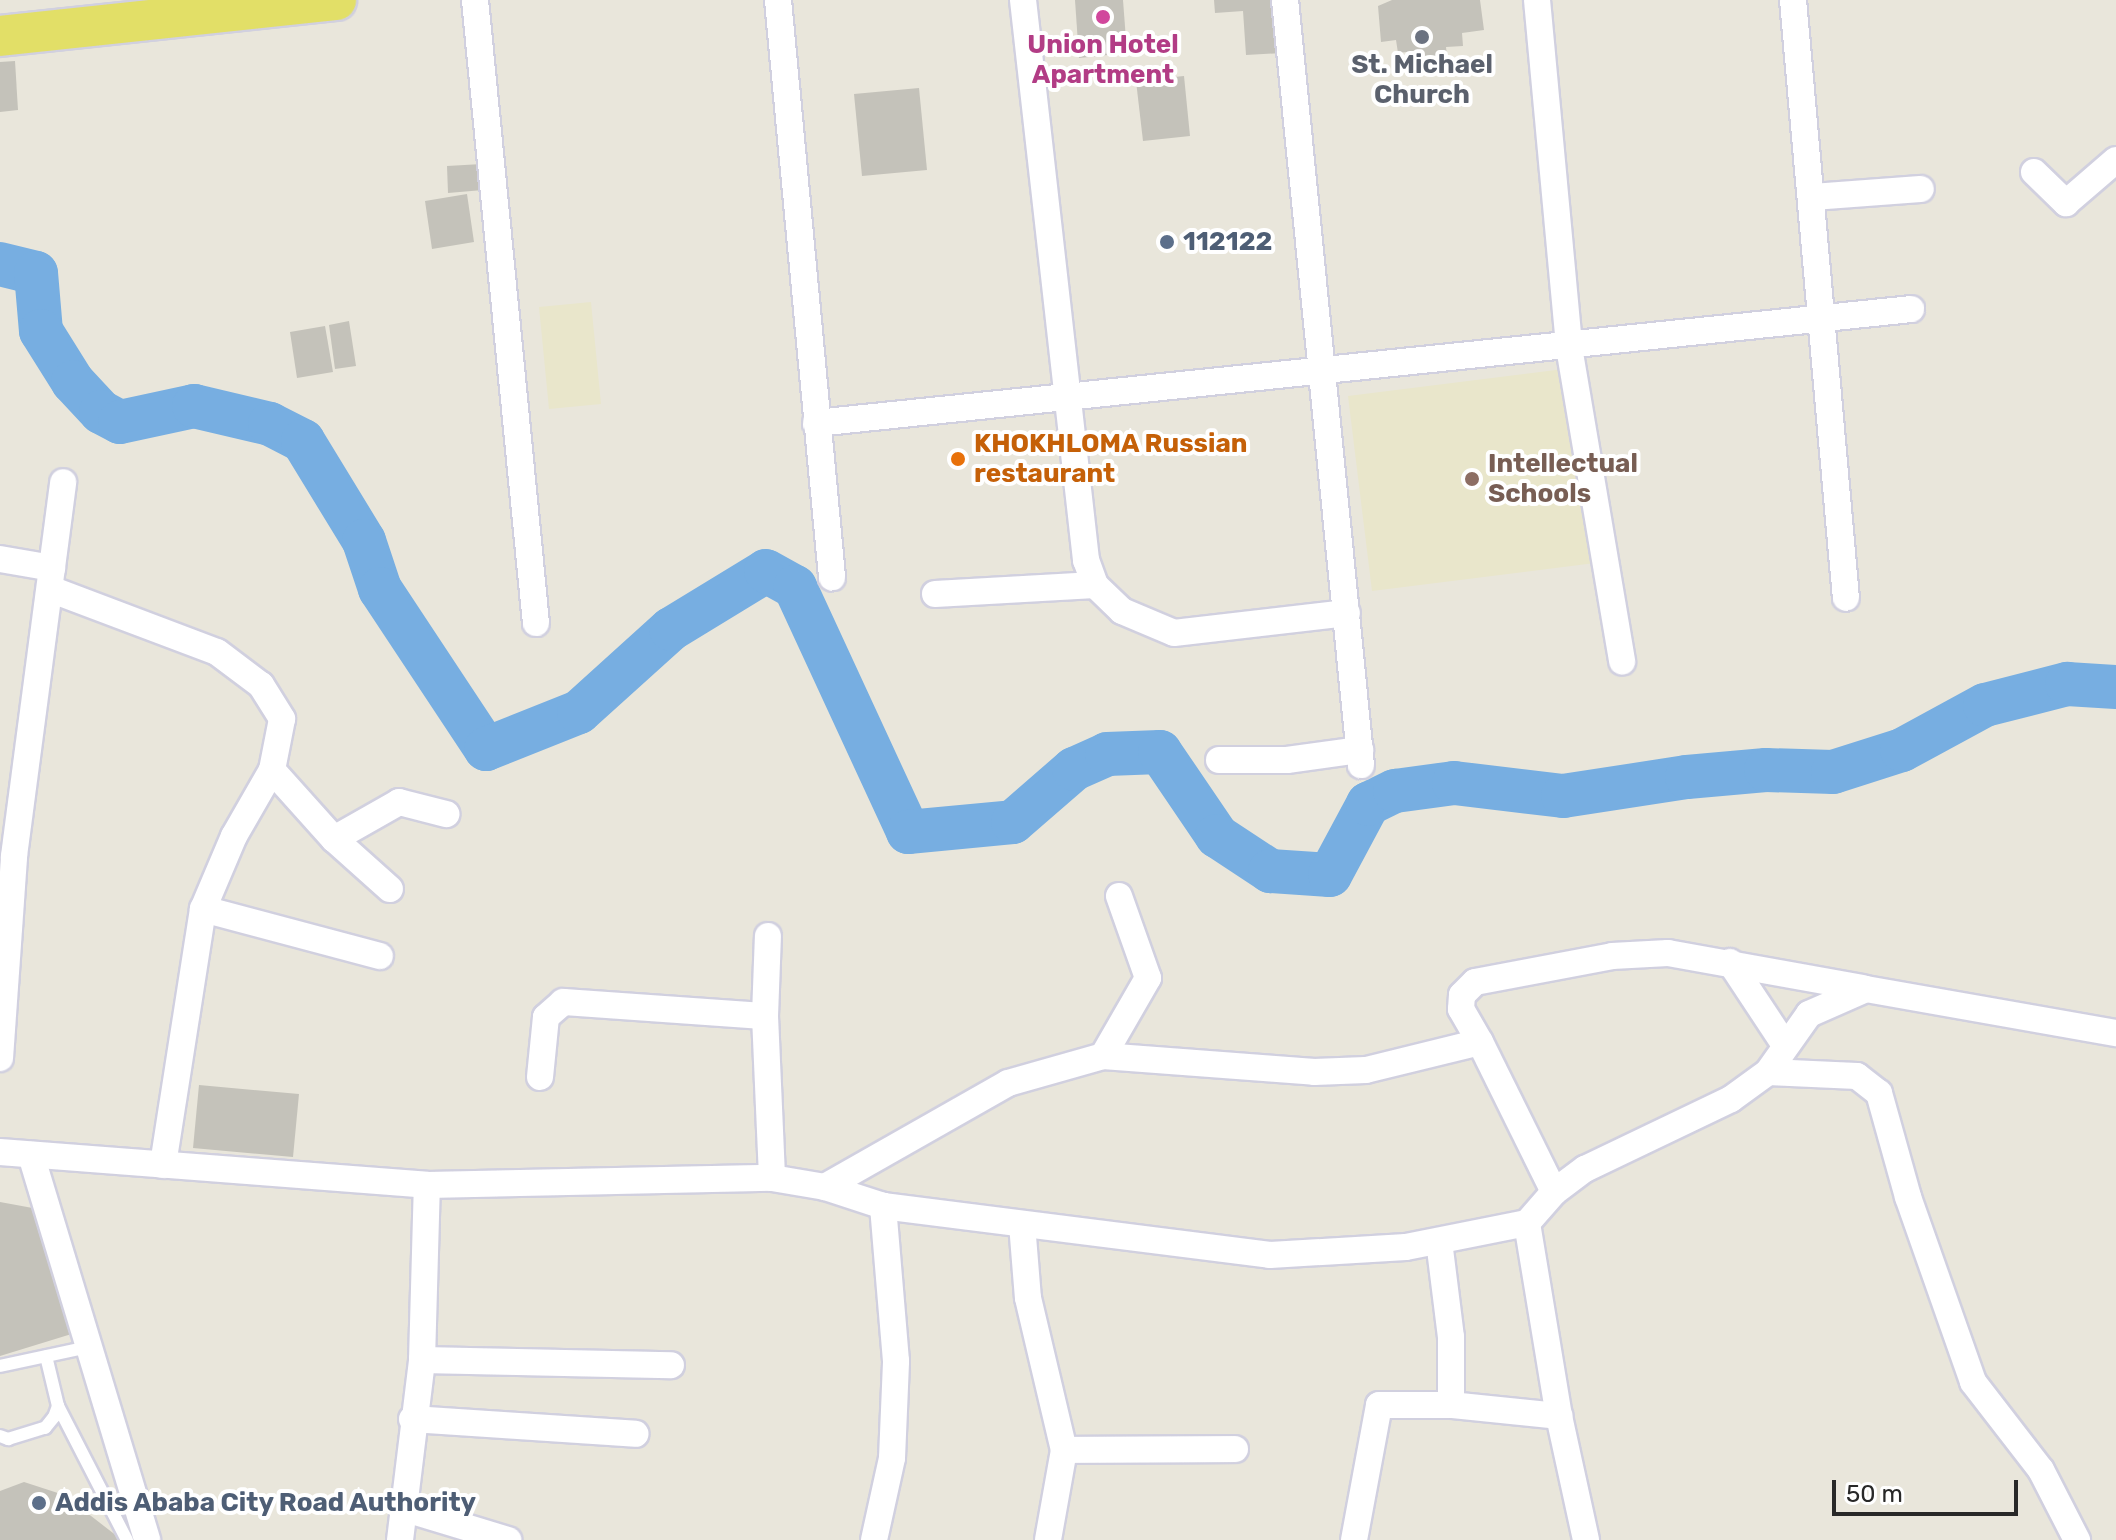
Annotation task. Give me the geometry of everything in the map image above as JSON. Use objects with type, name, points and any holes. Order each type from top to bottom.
[{"type":"main road","points":[[0,36],[336,0]]},
{"type":"street","points":[[475,0],[536,623]]},
{"type":"street","points":[[778,0],[832,577]]},
{"type":"street","points":[[1023,0],[1086,560],[1095,585],[1122,611],[1174,633],[1347,613]]},
{"type":"street","points":[[1219,760],[1360,757],[1285,0]]},
{"type":"street","points":[[1537,0],[1569,347],[1622,662]]},
{"type":"street","points":[[1793,0],[1825,315],[1846,598]]},
{"type":"street","points":[[2034,172],[2066,203],[2116,160]]},
{"type":"street","points":[[1812,197],[1921,189]]},
{"type":"street","points":[[816,423],[1068,395],[1569,347],[1825,315],[1911,309]]},
{"type":"street","points":[[0,1058],[7,854],[51,579],[63,482]]},
{"type":"street","points":[[0,559],[217,652],[241,667],[275,701],[282,719],[272,770],[234,836],[203,909],[163,1165]]},
{"type":"street","points":[[935,594],[1095,585]]},
{"type":"street","points":[[272,770],[334,839],[390,889]]},
{"type":"street","points":[[334,839],[399,802],[446,814]]},
{"type":"street","points":[[1103,1056],[1148,978],[1119,896]]},
{"type":"street","points":[[203,909],[380,956]]},
{"type":"street","points":[[768,936],[765,1016],[772,1178]]},
{"type":"street","points":[[1554,1192],[1461,1009],[1462,995],[1475,982],[1612,956],[1668,953],[2116,1033]]},
{"type":"street","points":[[1730,962],[1785,1045]]},
{"type":"street","points":[[0,1152],[427,1185],[772,1178],[825,1187],[883,1206],[1270,1255],[1439,1241],[1527,1223],[1554,1192],[1585,1169],[1708,1114],[1768,1072],[1785,1045],[1824,1003],[1866,989]]},
{"type":"street","points":[[540,1077],[546,1017],[563,1002],[765,1016]]},
{"type":"street","points":[[825,1187],[1008,1083],[1103,1056],[1314,1072],[1366,1070],[1480,1042]]},
{"type":"street","points":[[1768,1072],[1857,1076],[1879,1093],[1908,1197],[1973,1382],[2041,1470],[2077,1540]]},
{"type":"street","points":[[31,1155],[92,1346],[147,1540]]},
{"type":"street","points":[[400,1540],[406,1509],[412,1419],[422,1360],[427,1185]]},
{"type":"street","points":[[874,1540],[892,1458],[896,1361],[883,1206]]},
{"type":"street","points":[[1527,1223],[1559,1416],[1586,1540]]},
{"type":"street","points":[[1022,1224],[1028,1298],[1064,1450],[1048,1540]]},
{"type":"street","points":[[1439,1241],[1451,1337],[1451,1405]]},
{"type":"street","points":[[422,1360],[671,1365]]},
{"type":"street","points":[[1354,1540],[1379,1405],[1451,1405],[1559,1416]]},
{"type":"street","points":[[412,1419],[635,1434]]},
{"type":"street","points":[[1064,1450],[1235,1449]]},
{"type":"street","points":[[406,1509],[508,1540]]},
{"type":"lane","points":[[0,1366],[92,1346]]},
{"type":"lane","points":[[46,1356],[58,1406],[127,1540]]},
{"type":"lane","points":[[0,1436],[8,1439],[45,1428],[58,1406]]},
{"type":"shaded area","points":[[591,302],[601,404],[549,409],[539,307]]},
{"type":"shaded area","name":"Intellectual Schools","points":[[1572,368],[1595,563],[1372,591],[1348,396]]},
{"type":"building","points":[[1075,0],[1123,0],[1127,53],[1079,58]]},
{"type":"building","points":[[1214,0],[1279,0],[1282,53],[1246,55],[1243,11],[1215,13]]},
{"type":"building","name":"St. Michael Church","points":[[1392,0],[1480,0],[1484,30],[1462,33],[1463,46],[1446,47],[1448,66],[1417,69],[1415,51],[1398,53],[1396,40],[1381,42],[1378,6]]},
{"type":"building","points":[[15,61],[18,110],[0,112],[0,62]]},
{"type":"building","points":[[1184,76],[1190,136],[1143,141],[1136,81]]},
{"type":"building","points":[[919,88],[927,170],[862,176],[854,94]]},
{"type":"building","points":[[482,164],[483,190],[448,193],[447,166]]},
{"type":"building","points":[[467,194],[474,242],[432,249],[425,201]]},
{"type":"building","points":[[349,321],[356,366],[335,369],[329,325]]},
{"type":"building","points":[[325,326],[333,372],[297,378],[290,332]]},
{"type":"building","points":[[199,1085],[299,1094],[293,1157],[193,1148]]},
{"type":"building","points":[[0,1202],[38,1209],[78,1332],[0,1356]]},
{"type":"building","name":"Addis Ababa City Road Authority","points":[[24,1482],[64,1495],[122,1540],[0,1540],[0,1491]]},
{"type":"waterway","points":[[0,264],[36,273],[41,331],[73,382],[101,412],[120,422],[194,406],[270,424],[303,441],[364,541],[380,589],[486,749],[579,712],[671,629],[766,571],[795,587],[908,832],[1013,822],[1074,769],[1107,754],[1160,752],[1217,836],[1270,871],[1330,875],[1368,804],[1395,791],[1454,783],[1563,796],[1687,777],[1766,770],[1833,772],[1902,750],[1985,705],[2067,684],[2116,687]]},
{"type":"place","name":"Union Hotel Apartment","points":[[1103,17]]},
{"type":"place","name":"St. Michael Church","points":[[1422,37]]},
{"type":"place","name":"112122","points":[[1167,242]]},
{"type":"place","name":"KHOKHLOMA Russian restaurant","points":[[958,459]]},
{"type":"place","name":"Intellectual Schools","points":[[1472,479]]},
{"type":"place","name":"Addis Ababa City Road Authority","points":[[39,1503]]}]
